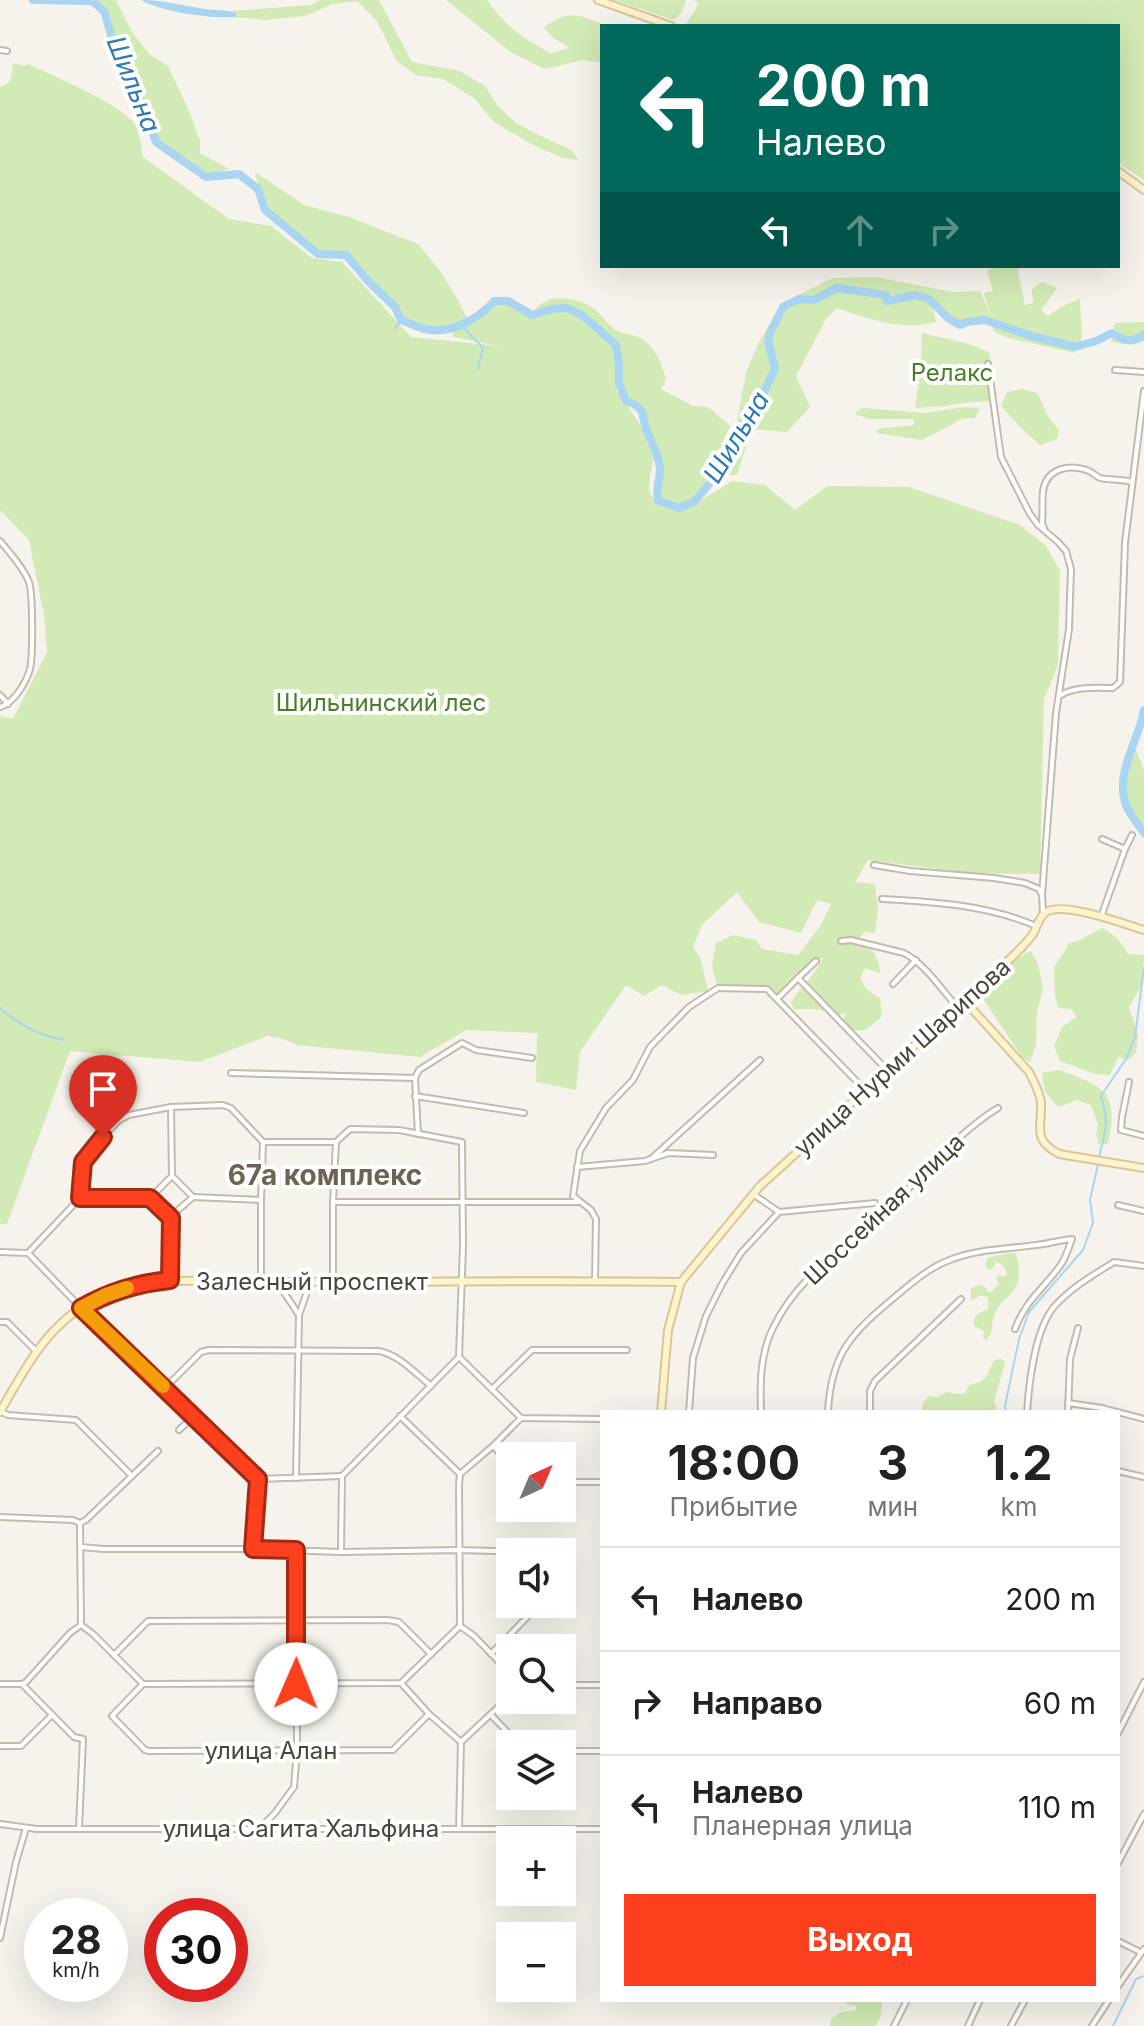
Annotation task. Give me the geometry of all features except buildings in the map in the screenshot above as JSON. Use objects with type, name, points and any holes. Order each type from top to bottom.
[{"type":"main road","points":[[598,0],[665,24]]},
{"type":"main road","points":[[1120,172],[1144,190]]},
{"type":"main road","points":[[1043,914],[1049,910],[1070,910],[1144,930]]},
{"type":"main road","name":"улица Нурми Шарипова","points":[[681,1282],[753,1194],[1026,942],[1043,914]]},
{"type":"main road","points":[[964,1000],[1029,1072],[1041,1102],[1039,1128],[1042,1140],[1049,1148],[1059,1154],[1144,1168]]},
{"type":"main road","name":"Залесный проспект","points":[[0,1411],[36,1351],[52,1332],[81,1308],[117,1291],[147,1282],[681,1282]]},
{"type":"main road","points":[[661,1410],[668,1330],[681,1282]]},
{"type":"street","points":[[0,50],[7,51]]},
{"type":"street","points":[[988,364],[1001,457],[1030,514],[1066,551],[1071,569],[1069,629],[1059,696],[1043,914]]},
{"type":"street","points":[[1115,370],[1144,372]]},
{"type":"street","points":[[1059,696],[1074,690],[1113,688],[1120,682],[1125,543],[1144,391]]},
{"type":"street","points":[[1045,531],[1042,523],[1043,491],[1049,478],[1059,469],[1070,467],[1106,479],[1132,482]]},
{"type":"street","points":[[0,541],[31,587],[30,670],[8,704],[0,707]]},
{"type":"street","points":[[0,556],[7,550]]},
{"type":"street","points":[[0,695],[8,704]]},
{"type":"street","points":[[1101,917],[1132,835]]},
{"type":"street","points":[[1102,839],[1125,849]]},
{"type":"street","points":[[874,865],[1025,883],[1039,889],[1042,895]]},
{"type":"street","points":[[882,899],[940,902],[1000,913],[1036,926]]},
{"type":"street","points":[[841,941],[851,940],[904,953],[916,960],[957,1007]]},
{"type":"street","points":[[893,984],[916,960]]},
{"type":"street","points":[[777,999],[816,961]]},
{"type":"street","points":[[798,978],[887,1070]]},
{"type":"street","points":[[595,1281],[596,1219],[591,1210],[573,1196],[580,1151],[606,1108],[633,1080],[650,1047],[689,1007],[718,988],[767,989],[865,1090]]},
{"type":"street","points":[[418,1134],[415,1078],[419,1070],[462,1043],[476,1050],[532,1058]]},
{"type":"street","points":[[651,1159],[760,1060]]},
{"type":"street","points":[[231,1073],[415,1078]]},
{"type":"street","points":[[1129,1082],[1121,1130],[1144,1136]]},
{"type":"street","points":[[415,1096],[524,1113]]},
{"type":"street","points":[[28,1253],[80,1198],[83,1162],[118,1121],[129,1115],[171,1107],[223,1105],[231,1108],[263,1142],[261,1282]]},
{"type":"street","points":[[171,1107],[172,1176],[193,1197],[261,1200]]},
{"type":"street","name":"Шоссейная улица","points":[[761,1410],[763,1357],[773,1328],[794,1294],[827,1259],[892,1205],[978,1120],[998,1108]]},
{"type":"street","points":[[263,1142],[336,1142],[350,1129],[399,1130],[462,1142],[463,1246],[459,1357],[342,1476],[341,1552]]},
{"type":"street","points":[[668,1153],[672,1141]]},
{"type":"street","points":[[333,1282],[336,1142]]},
{"type":"street","points":[[577,1167],[645,1161],[668,1153],[713,1155]]},
{"type":"street","points":[[150,1198],[172,1176]]},
{"type":"street","points":[[753,1194],[779,1212],[875,1203]]},
{"type":"street","points":[[177,1211],[193,1197]]},
{"type":"street","points":[[80,1198],[150,1198],[171,1218],[170,1280]]},
{"type":"street","points":[[333,1202],[579,1202]]},
{"type":"street","points":[[1118,1205],[1144,1211]]},
{"type":"street","points":[[689,1410],[693,1358],[706,1316],[741,1253],[779,1212]]},
{"type":"street","points":[[828,1410],[833,1376],[846,1343],[920,1276],[965,1255],[1072,1239],[1064,1261],[1025,1306],[1015,1329]]},
{"type":"street","points":[[0,1252],[28,1253],[258,1479],[342,1476]]},
{"type":"street","points":[[1027,1410],[1030,1380],[1043,1329],[1055,1306],[1114,1262],[1144,1266]]},
{"type":"street","points":[[277,1282],[299,1315]]},
{"type":"street","points":[[296,1478],[299,1315],[310,1282]]},
{"type":"street","points":[[870,1410],[870,1391],[875,1381],[961,1299]]},
{"type":"street","points":[[0,1322],[7,1322],[36,1351]]},
{"type":"street","points":[[1068,1410],[1070,1359],[1078,1328]]},
{"type":"street","points":[[165,1388],[201,1352],[209,1350],[379,1351],[389,1353],[431,1386]]},
{"type":"street","points":[[492,1389],[532,1350],[627,1350]]},
{"type":"street","points":[[459,1357],[521,1418],[600,1419]]},
{"type":"street","points":[[1068,1403],[1110,1410]]},
{"type":"street","points":[[0,1411],[8,1415],[76,1420],[132,1476]]},
{"type":"street","points":[[1120,1413],[1144,1419]]},
{"type":"street","points":[[179,1430],[194,1416]]},
{"type":"street","points":[[80,1523],[81,1625],[143,1684],[401,1683],[460,1626],[460,1474],[400,1416]]},
{"type":"street","points":[[460,1474],[521,1418]]},
{"type":"street","points":[[493,1446],[496,1449]]},
{"type":"street","points":[[0,1517],[73,1520],[80,1523],[158,1451]]},
{"type":"street","points":[[1120,1471],[1144,1477]]},
{"type":"street","points":[[253,1549],[258,1479]]},
{"type":"street","points":[[576,1482],[600,1482]]},
{"type":"street","points":[[81,1547],[341,1552],[496,1551]]},
{"type":"street","points":[[260,1828],[294,1787],[297,1750],[296,1550]]},
{"type":"street","points":[[491,1654],[526,1618]]},
{"type":"street","points":[[114,1655],[148,1621],[297,1620],[399,1622],[431,1654]]},
{"type":"street","points":[[22,1684],[81,1625]]},
{"type":"street","points":[[460,1626],[496,1659]]},
{"type":"street","points":[[1120,1729],[1144,1682]]},
{"type":"street","points":[[401,1683],[429,1714],[461,1742]]},
{"type":"street","points":[[0,1684],[22,1684],[74,1737],[83,1739],[79,1828]]},
{"type":"street","name":"улица Алан","points":[[143,1684],[112,1716],[149,1751],[393,1750],[429,1714]]},
{"type":"street","points":[[576,1685],[600,1685]]},
{"type":"street","points":[[459,1829],[461,1742],[496,1710]]},
{"type":"street","points":[[0,1746],[21,1746],[52,1715]]},
{"type":"street","points":[[491,1715],[505,1730]]},
{"type":"street","points":[[576,1751],[600,1751]]},
{"type":"street","points":[[1120,1859],[1144,1814]]},
{"type":"street","name":"улица Сагита Хальфина","points":[[0,1824],[79,1828],[600,1829]]},
{"type":"street","points":[[0,1938],[16,1862],[27,1827]]},
{"type":"street","points":[[1120,1942],[1142,1950],[1120,1983]]},
{"type":"street","points":[[894,2026],[906,2002]]},
{"type":"street","points":[[968,2026],[979,2002]]},
{"type":"street","points":[[1011,2026],[1024,2002]]},
{"type":"street","points":[[1092,2026],[1108,2002]]},
{"type":"green space","points":[[33,0],[116,0],[132,32],[149,54],[168,66],[189,111],[200,141],[200,153],[229,169],[206,177],[156,142],[131,76],[116,52],[103,11],[92,1]]},
{"type":"green space","points":[[320,0],[379,0],[412,62],[460,71],[485,86],[498,106],[516,123],[571,150],[579,160],[563,158],[533,145],[494,122],[474,98],[443,79],[416,75],[396,60],[377,21],[357,1],[333,4],[305,16],[265,20],[236,17],[236,13],[231,11],[311,5]]},
{"type":"green space","points":[[446,0],[487,0],[515,31],[551,53],[569,48],[544,28],[552,22],[574,15],[602,24],[600,63],[583,60],[545,69],[512,53]]},
{"type":"green space","points":[[614,0],[686,0],[682,12],[674,20]]},
{"type":"green space","points":[[693,0],[1144,0],[1144,180],[1120,164],[1120,24],[686,23],[698,3]]},
{"type":"green space","name":"Шильнинский лес","points":[[13,63],[29,64],[118,109],[136,126],[143,157],[229,219],[271,226],[312,258],[342,262],[411,337],[499,346],[453,337],[452,328],[427,330],[401,320],[395,307],[346,255],[318,254],[265,210],[255,172],[304,205],[349,217],[418,244],[440,271],[468,320],[483,314],[494,301],[508,301],[532,314],[544,302],[560,298],[593,308],[613,328],[640,338],[652,349],[666,379],[661,389],[693,406],[708,407],[730,426],[721,446],[728,447],[740,427],[737,422],[746,373],[758,344],[782,303],[833,278],[876,277],[953,292],[980,291],[990,315],[984,293],[993,291],[987,270],[1017,268],[1025,305],[1033,303],[1032,289],[1042,282],[1057,288],[1041,310],[1048,316],[1080,299],[1082,337],[1075,353],[1008,338],[994,332],[993,324],[985,321],[960,325],[949,319],[931,300],[936,322],[924,324],[886,322],[837,308],[826,319],[796,376],[810,407],[787,432],[752,429],[737,475],[717,475],[694,502],[679,508],[658,501],[659,463],[642,412],[626,401],[619,384],[616,390],[640,424],[654,459],[649,490],[656,505],[683,511],[732,481],[765,485],[795,510],[827,486],[909,487],[1020,525],[1046,546],[1060,571],[1058,665],[1044,699],[1040,874],[970,873],[868,860],[855,882],[875,884],[878,909],[875,933],[864,932],[860,937],[874,953],[880,973],[865,968],[860,978],[866,989],[880,998],[882,1016],[868,1028],[859,1031],[841,1027],[846,1012],[838,1016],[819,1009],[794,1009],[791,1002],[822,958],[777,999],[767,989],[718,988],[712,967],[716,943],[733,935],[756,940],[762,949],[798,955],[821,925],[831,904],[817,900],[801,933],[759,922],[737,892],[702,925],[693,947],[701,960],[708,991],[681,995],[661,985],[644,996],[626,985],[580,1052],[576,1090],[536,1082],[537,1033],[466,1030],[420,1057],[297,1045],[267,1036],[200,1062],[70,1051],[7,1224],[0,1224],[0,716],[13,719],[47,652],[44,615],[29,540],[0,510],[0,87],[10,81]]},
{"type":"green space","points":[[1144,322],[1144,341],[1132,345],[1111,342],[1115,323]]},
{"type":"green space","name":"Релакс","points":[[922,333],[989,352],[995,400],[915,408]]},
{"type":"green space","points":[[1023,389],[1037,393],[1049,418],[1059,430],[1057,439],[1040,445],[1001,406],[1007,392]]},
{"type":"green space","points":[[863,408],[925,413],[980,408],[975,418],[962,419],[922,440],[877,433],[876,430],[915,424],[913,419],[870,419],[854,414]]},
{"type":"green space","points":[[1134,746],[1144,769],[1144,833],[1130,810],[1124,791],[1125,771]]},
{"type":"green space","points":[[1102,928],[1117,939],[1128,954],[1144,955],[1142,984],[1129,1007],[1138,1035],[1136,1053],[1128,1060],[1118,1057],[1110,1075],[1095,1074],[1060,1061],[1054,1046],[1063,1026],[1077,1017],[1071,1009],[1058,1008],[1054,967],[1069,943]]},
{"type":"green space","points":[[1031,951],[1038,964],[1043,989],[1037,1011],[1036,1044],[1030,1062],[1022,1057],[982,997],[1003,970]]},
{"type":"green space","points":[[1059,1070],[1087,1081],[1105,1094],[1112,1113],[1108,1144],[1099,1145],[1096,1135],[1098,1125],[1091,1105],[1077,1100],[1058,1107],[1045,1092],[1042,1073]]},
{"type":"green space","points":[[1015,1253],[1017,1258],[1018,1280],[997,1310],[987,1340],[983,1339],[984,1331],[974,1326],[974,1319],[988,1309],[988,1298],[981,1296],[971,1299],[971,1288],[981,1285],[992,1292],[999,1283],[996,1278],[999,1274],[1004,1277],[1007,1274],[1003,1266],[996,1262],[988,1270],[987,1258]]},
{"type":"green space","points":[[1002,1359],[1005,1363],[994,1402],[997,1410],[922,1410],[929,1396],[937,1397],[947,1392],[965,1394],[969,1385],[983,1380],[994,1361]]},
{"type":"green space","points":[[883,2002],[876,2026],[830,2026],[831,2019],[841,2012],[856,2010],[856,2006],[846,2004]]},
{"type":"water","points":[[141,0],[228,11],[236,13],[236,17],[187,14]]},
{"type":"waterway","name":"Шильна","points":[[33,0],[92,1],[104,11],[116,52],[131,76],[156,142],[206,177],[239,174],[258,189],[265,210],[318,254],[346,255],[395,307],[401,320],[425,329],[444,330],[472,319],[494,301],[508,301],[532,315],[567,308],[583,316],[616,345],[619,383],[626,401],[642,412],[658,457],[658,501],[679,508],[694,502],[717,475],[728,447],[740,427],[756,410],[775,368],[768,341],[771,331],[783,307],[799,299],[814,300],[837,288],[886,295],[887,301],[915,295],[929,299],[949,319],[960,325],[985,320],[1075,347],[1112,333],[1128,340],[1144,335]]},
{"type":"waterway","points":[[395,329],[401,320]]},
{"type":"waterway","points":[[460,324],[483,348],[478,369]]},
{"type":"waterway","name":"Шильна","points":[[1144,710],[1123,781],[1126,805],[1144,833]]},
{"type":"waterway","points":[[1099,1156],[1106,1126],[1101,1096],[1126,1059],[1135,1037],[1144,967]]},
{"type":"waterway","points":[[0,1008],[30,1029],[64,1040]]},
{"type":"waterway","points":[[1006,1410],[1019,1339],[1029,1312],[1083,1250],[1093,1223],[1090,1200],[1098,1164]]},
{"type":"waterway","points":[[1113,2026],[1136,1979],[1144,1976]]},
{"type":"slow traffic","points":[[127,1288],[81,1308],[163,1386]]},
{"type":"district","name":"67а комплекс","points":[[325,1175]]},
{"type":"route","points":[[103,1137],[83,1162],[80,1198],[150,1198],[171,1218],[170,1280],[127,1288],[81,1308],[258,1479],[253,1549],[296,1550],[296,1684]]}]
